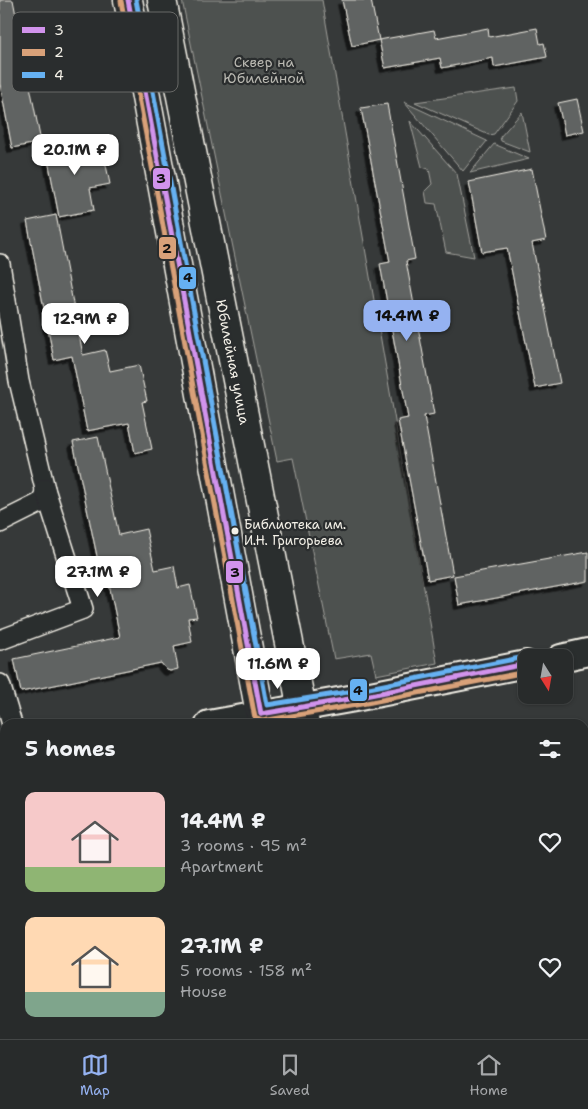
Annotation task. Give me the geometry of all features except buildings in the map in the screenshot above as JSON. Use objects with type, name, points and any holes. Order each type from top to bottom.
[{"type":"highway","name":"Юбилейная улица","points":[[178,81],[303,715]]},
{"type":"highway","points":[[145,92],[261,719]]},
{"type":"main road","points":[[573,655],[588,652]]},
{"type":"main road","points":[[261,719],[303,715],[355,698],[518,666]]},
{"type":"street","points":[[0,264],[19,381],[45,489],[83,609],[0,640]]},
{"type":"street","points":[[0,523],[40,503],[44,497],[45,489]]},
{"type":"street","points":[[0,684],[10,719]]},
{"type":"green space","name":"Сквер на Юбилейной","points":[[182,0],[322,0],[437,663],[376,675],[371,653],[334,659],[293,458],[277,461]]},
{"type":"green space","points":[[516,88],[518,101],[494,134],[489,135],[415,102]]},
{"type":"green space","points":[[404,102],[487,141],[463,171]]},
{"type":"green space","points":[[522,112],[530,152],[501,141],[500,137]]},
{"type":"green space","points":[[410,121],[457,174],[474,257],[446,252],[436,204],[427,203],[425,191],[432,184],[429,169],[422,167]]},
{"type":"green space","points":[[494,144],[529,159],[470,173]]},
{"type":"transit line","name":"3","points":[[128,0],[130,12]]},
{"type":"transit line","name":"4","points":[[136,0],[138,12]]},
{"type":"transit line","name":"2","points":[[121,1],[123,12]]},
{"type":"transit line","name":"2","points":[[138,92],[255,718],[257,719]]},
{"type":"transit line","name":"3","points":[[145,92],[261,714]]},
{"type":"transit line","name":"4","points":[[153,92],[267,705],[354,691],[518,658]]},
{"type":"transit line","name":"3","points":[[261,714],[355,698],[518,666]]},
{"type":"transit line","name":"2","points":[[274,719],[518,674]]},
{"type":"place","name":"Библиотека им. И.Н. Григорьева","points":[[235,531]]}]
